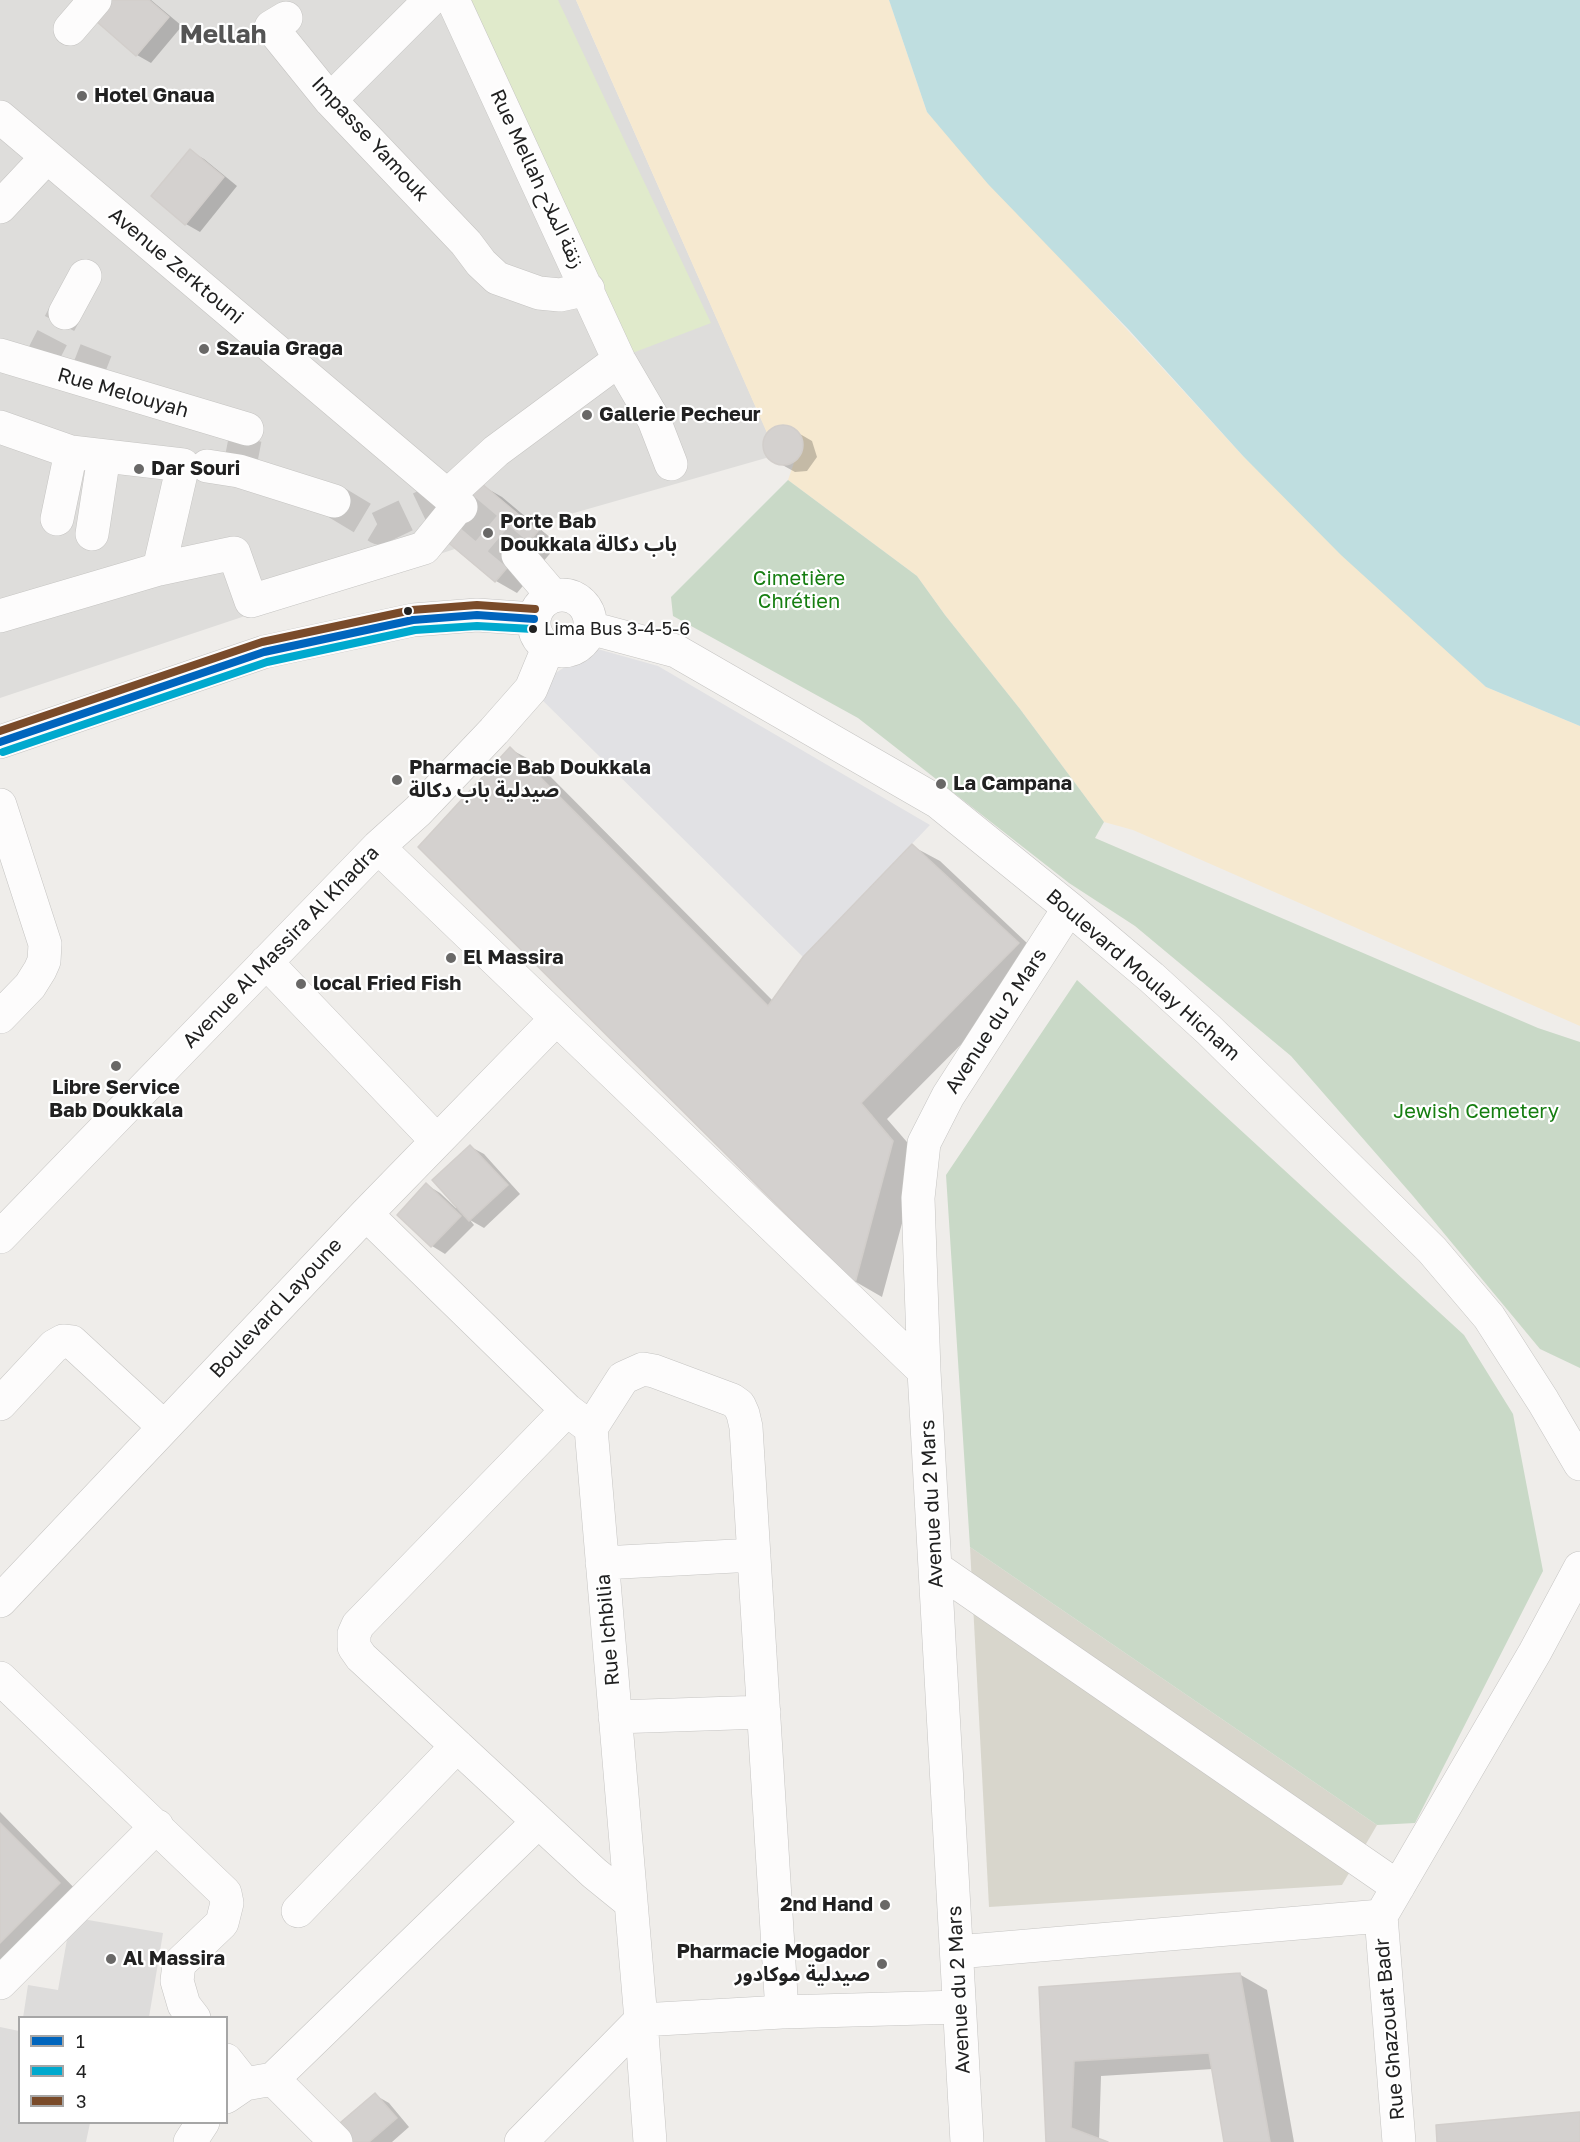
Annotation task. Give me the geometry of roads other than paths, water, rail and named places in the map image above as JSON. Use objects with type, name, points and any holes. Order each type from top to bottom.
[{"type":"street","points":[[70,29],[94,0]]},
{"type":"street","points":[[330,100],[430,0]]},
{"type":"street","name":"Rue Mellah زنقة الملاح","points":[[453,0],[619,360],[654,420],[671,464]]},
{"type":"street","name":"Impasse Yamouk","points":[[286,18],[271,27],[330,100],[497,278],[539,293],[560,295],[588,289]]},
{"type":"street","name":"Avenue Zerktouni","points":[[0,117],[456,502]]},
{"type":"street","points":[[0,207],[47,157]]},
{"type":"street","points":[[65,314],[85,276]]},
{"type":"street","name":"Rue Melouyah","points":[[0,355],[247,429]]},
{"type":"street","points":[[252,601],[424,548],[496,451],[619,360]]},
{"type":"street","points":[[0,427],[71,452],[183,465],[159,569]]},
{"type":"street","points":[[57,519],[71,452]]},
{"type":"street","points":[[92,534],[104,456]]},
{"type":"street","points":[[207,466],[239,471],[334,501]]},
{"type":"street","points":[[0,615],[159,569],[234,553],[252,601],[264,652]]},
{"type":"street","points":[[0,742],[264,652],[413,620],[544,607],[568,595],[581,602],[589,614],[590,628],[586,639],[579,647],[559,652],[548,648],[540,640],[534,630],[544,607],[519,555]]},
{"type":"street","name":"Boulevard Moulay Hicham","points":[[590,628],[676,651],[938,802],[1151,977],[1209,1030],[1432,1251],[1488,1317],[1543,1401],[1580,1464]]},
{"type":"street","name":"Avenue Al Massira Al Khadra","points":[[0,1237],[378,847],[418,811],[531,689],[548,648]]},
{"type":"street","points":[[0,805],[45,944],[44,961],[35,978],[0,1017]]},
{"type":"street","points":[[378,847],[924,1371]]},
{"type":"street","name":"Avenue du 2 Mars","points":[[967,2142],[924,1371],[918,1198],[924,1143],[948,1096],[1069,908]]},
{"type":"street","points":[[266,962],[437,1141]]},
{"type":"street","name":"Boulevard Layoune","points":[[6,1583],[165,1426],[366,1214],[556,1019]]},
{"type":"street","points":[[366,1214],[579,1419]]},
{"type":"street","points":[[0,1404],[54,1346],[63,1341],[72,1342],[165,1426]]},
{"type":"street","points":[[631,1903],[538,1822],[361,1657],[354,1647],[354,1634],[358,1624],[623,1378],[643,1369],[732,1400],[739,1405],[746,1427],[782,2012]]},
{"type":"street","name":"Rue Ichbilia","points":[[579,1419],[602,1563],[650,2142]]},
{"type":"street","points":[[602,1563],[754,1555]]},
{"type":"street","points":[[936,1568],[1398,1887]]},
{"type":"street","points":[[957,1952],[1381,1916],[1535,1652],[1580,1568]]},
{"type":"street","points":[[0,1678],[225,1893],[227,1903],[222,1923],[179,1964],[177,1981],[184,2005],[192,2016]]},
{"type":"street","points":[[615,1717],[764,1712]]},
{"type":"street","points":[[298,1911],[458,1746]]},
{"type":"street","points":[[336,2142],[243,2080],[538,1822]]},
{"type":"street","points":[[0,1983],[157,1826]]},
{"type":"street","name":"Rue Ghazouat Badr","points":[[1381,1916],[1399,2142]]},
{"type":"street","points":[[521,2142],[641,2020],[782,2012],[959,2007]]},
{"type":"street","points":[[190,2142],[202,2124]]},
{"type":"water","points":[[889,0],[1580,0],[1580,726],[1486,687],[1341,555],[1243,456],[1129,330],[988,184],[927,112]]},
{"type":"tunnel","points":[[37,367],[65,313]]},
{"type":"tunnel","points":[[84,381],[100,340]]},
{"type":"tunnel","points":[[239,471],[247,429]]},
{"type":"tunnel","points":[[334,501],[379,528],[448,495]]},
{"type":"tunnel","points":[[461,507],[518,555]]},
{"type":"place","name":"Hotel Gnaua","points":[[82,96]]},
{"type":"place","name":"Szauia Graga","points":[[204,349]]},
{"type":"place","name":"Gallerie Pecheur","points":[[587,415]]},
{"type":"place","name":"Dar Souri","points":[[139,469]]},
{"type":"place","name":"Porte Bab Doukkala باب دكالة","points":[[488,533]]},
{"type":"place","name":"Lima Bus 3-4-5-6","points":[[533,629]]},
{"type":"place","name":"Pharmacie Bab Doukkala صيدلية باب دكالة","points":[[397,780]]},
{"type":"place","name":"La Campana","points":[[941,784]]},
{"type":"place","name":"El Massira","points":[[451,958]]},
{"type":"place","name":"local Fried Fish","points":[[301,984]]},
{"type":"place","name":"Libre Service Bab Doukkala","points":[[116,1066]]},
{"type":"place","name":"2nd Hand","points":[[885,1905]]},
{"type":"place","name":"Al Massira","points":[[111,1959]]},
{"type":"place","name":"Pharmacie Mogador صيدلية موكادور","points":[[882,1964]]},
{"type":"district","name":"Mellah","points":[[223,35]]},
{"type":"park label","name":"Cimetière Chrétien","points":[[799,590]]},
{"type":"park label","name":"Jewish Cemetery","points":[[1476,1112]]}]
